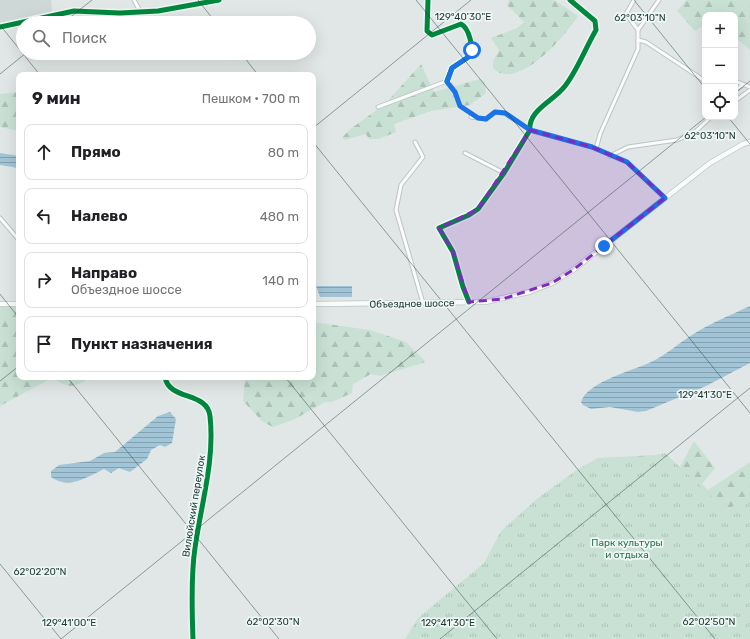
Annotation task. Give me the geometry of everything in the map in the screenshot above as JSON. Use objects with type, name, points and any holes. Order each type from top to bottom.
[{"type":"main road","name":"Объездное шоссе","points":[[316,304],[485,302],[529,292],[552,283],[573,270],[710,163],[743,144],[750,142]]},
{"type":"main road","points":[[0,304],[16,304]]},
{"type":"street","points":[[134,0],[140,11]]},
{"type":"street","points":[[54,16],[74,12],[120,13],[158,11],[198,2],[219,0]]},
{"type":"street","points":[[428,0],[427,31],[429,34],[432,35],[461,24],[466,28],[472,46],[470,56],[452,68],[447,82]]},
{"type":"street","points":[[469,302],[453,252],[439,228],[469,215],[478,209],[504,173],[530,130],[529,122],[536,112],[565,86],[596,30],[595,21],[570,0]]},
{"type":"street","points":[[634,0],[626,14],[638,30]]},
{"type":"street","points":[[596,149],[600,134],[638,49],[638,30],[659,0]]},
{"type":"street","points":[[0,27],[16,24]]},
{"type":"street","points":[[638,40],[646,42],[702,79]]},
{"type":"street","points":[[378,107],[447,82]]},
{"type":"street","points":[[447,82],[455,92],[460,106],[478,118]]},
{"type":"street","points":[[738,82],[750,87]]},
{"type":"street","points":[[738,88],[743,85]]},
{"type":"street","points":[[738,99],[750,90]]},
{"type":"street","points":[[471,117],[486,119],[495,112],[505,113],[530,130],[596,149],[627,162],[665,198]]},
{"type":"street","points":[[610,156],[628,147],[677,140],[695,132],[708,120]]},
{"type":"street","points":[[415,142],[423,157],[401,185],[396,210],[423,303]]},
{"type":"street","points":[[465,152],[504,173]]},
{"type":"street","points":[[0,218],[16,237]]},
{"type":"street","name":"Вилюйский переулок","points":[[166,380],[169,386],[178,392],[201,401],[207,406],[210,414],[211,447],[208,476],[194,551],[193,639]]},
{"type":"highlighted area","points":[[530,130],[592,147],[627,162],[665,198],[573,270],[552,283],[503,299],[469,302],[453,252],[439,228],[478,209]]},
{"type":"shaded area","points":[[0,0],[51,0],[52,11],[30,16],[16,16],[16,19],[0,23]]},
{"type":"green space","points":[[509,0],[554,0],[578,16],[563,36],[540,58],[527,68],[515,73],[503,74],[493,68],[493,61],[499,50],[491,38],[517,28],[524,22],[507,5]]},
{"type":"green space","points":[[686,0],[750,0],[750,50],[738,40],[738,12],[702,12],[702,26],[695,31],[677,11]]},
{"type":"green space","points":[[421,64],[434,92],[480,79],[485,82],[486,93],[470,105],[431,111],[394,124],[396,132],[379,139],[369,139],[366,134],[345,140],[342,138],[349,130],[385,104]]},
{"type":"green space","points":[[16,92],[16,130],[0,127],[0,94]]},
{"type":"green space","points":[[0,307],[16,307],[16,380],[48,380],[0,406]]},
{"type":"green space","points":[[316,322],[370,330],[406,342],[426,362],[380,376],[371,374],[353,384],[352,393],[332,402],[325,402],[293,420],[273,427],[263,422],[243,401],[245,380],[316,380]]},
{"type":"green space","points":[[56,380],[86,380],[72,386]]},
{"type":"green space","points":[[694,441],[715,468],[702,484],[708,490],[750,462],[750,524],[730,509],[714,516],[679,469]]},
{"type":"green space","name":"Парк культуры и отдыха","points":[[665,453],[727,511],[750,492],[750,639],[405,639],[418,618],[484,563],[501,531],[538,498],[578,469],[598,458],[655,455]]},
{"type":"water","points":[[0,153],[16,156],[16,168],[0,165]]},
{"type":"water","points":[[316,286],[352,286],[352,297],[320,297]]},
{"type":"water","points":[[750,306],[750,363],[706,386],[646,411],[638,412],[610,407],[591,409],[583,405],[581,402],[592,388],[601,382],[657,359],[687,338],[713,323]]},
{"type":"water","points":[[170,412],[176,419],[172,443],[165,447],[160,445],[151,450],[147,459],[130,472],[119,468],[111,473],[104,469],[78,481],[71,482],[58,481],[51,477],[51,471],[59,465],[90,461],[104,453],[115,452],[158,416]]},
{"type":"cycle path","points":[[51,16],[74,11],[120,13],[158,11],[219,0]]},
{"type":"cycle path","points":[[428,0],[427,31],[432,35],[461,24],[464,26],[470,38],[470,56],[452,68],[447,81]]},
{"type":"cycle path","points":[[469,302],[453,252],[439,228],[469,215],[478,209],[504,173],[530,130],[530,123],[537,111],[565,86],[574,73],[596,30],[595,21],[570,0]]},
{"type":"cycle path","points":[[0,27],[16,24]]},
{"type":"cycle path","points":[[166,380],[168,385],[173,390],[202,403],[207,408],[210,416],[211,449],[207,482],[195,548],[193,570],[193,639]]},
{"type":"route","points":[[472,50],[470,56],[450,70],[447,82],[455,92],[460,106],[478,118],[486,119],[495,112],[505,113],[530,130],[592,147],[627,162],[665,198],[604,246]]}]
